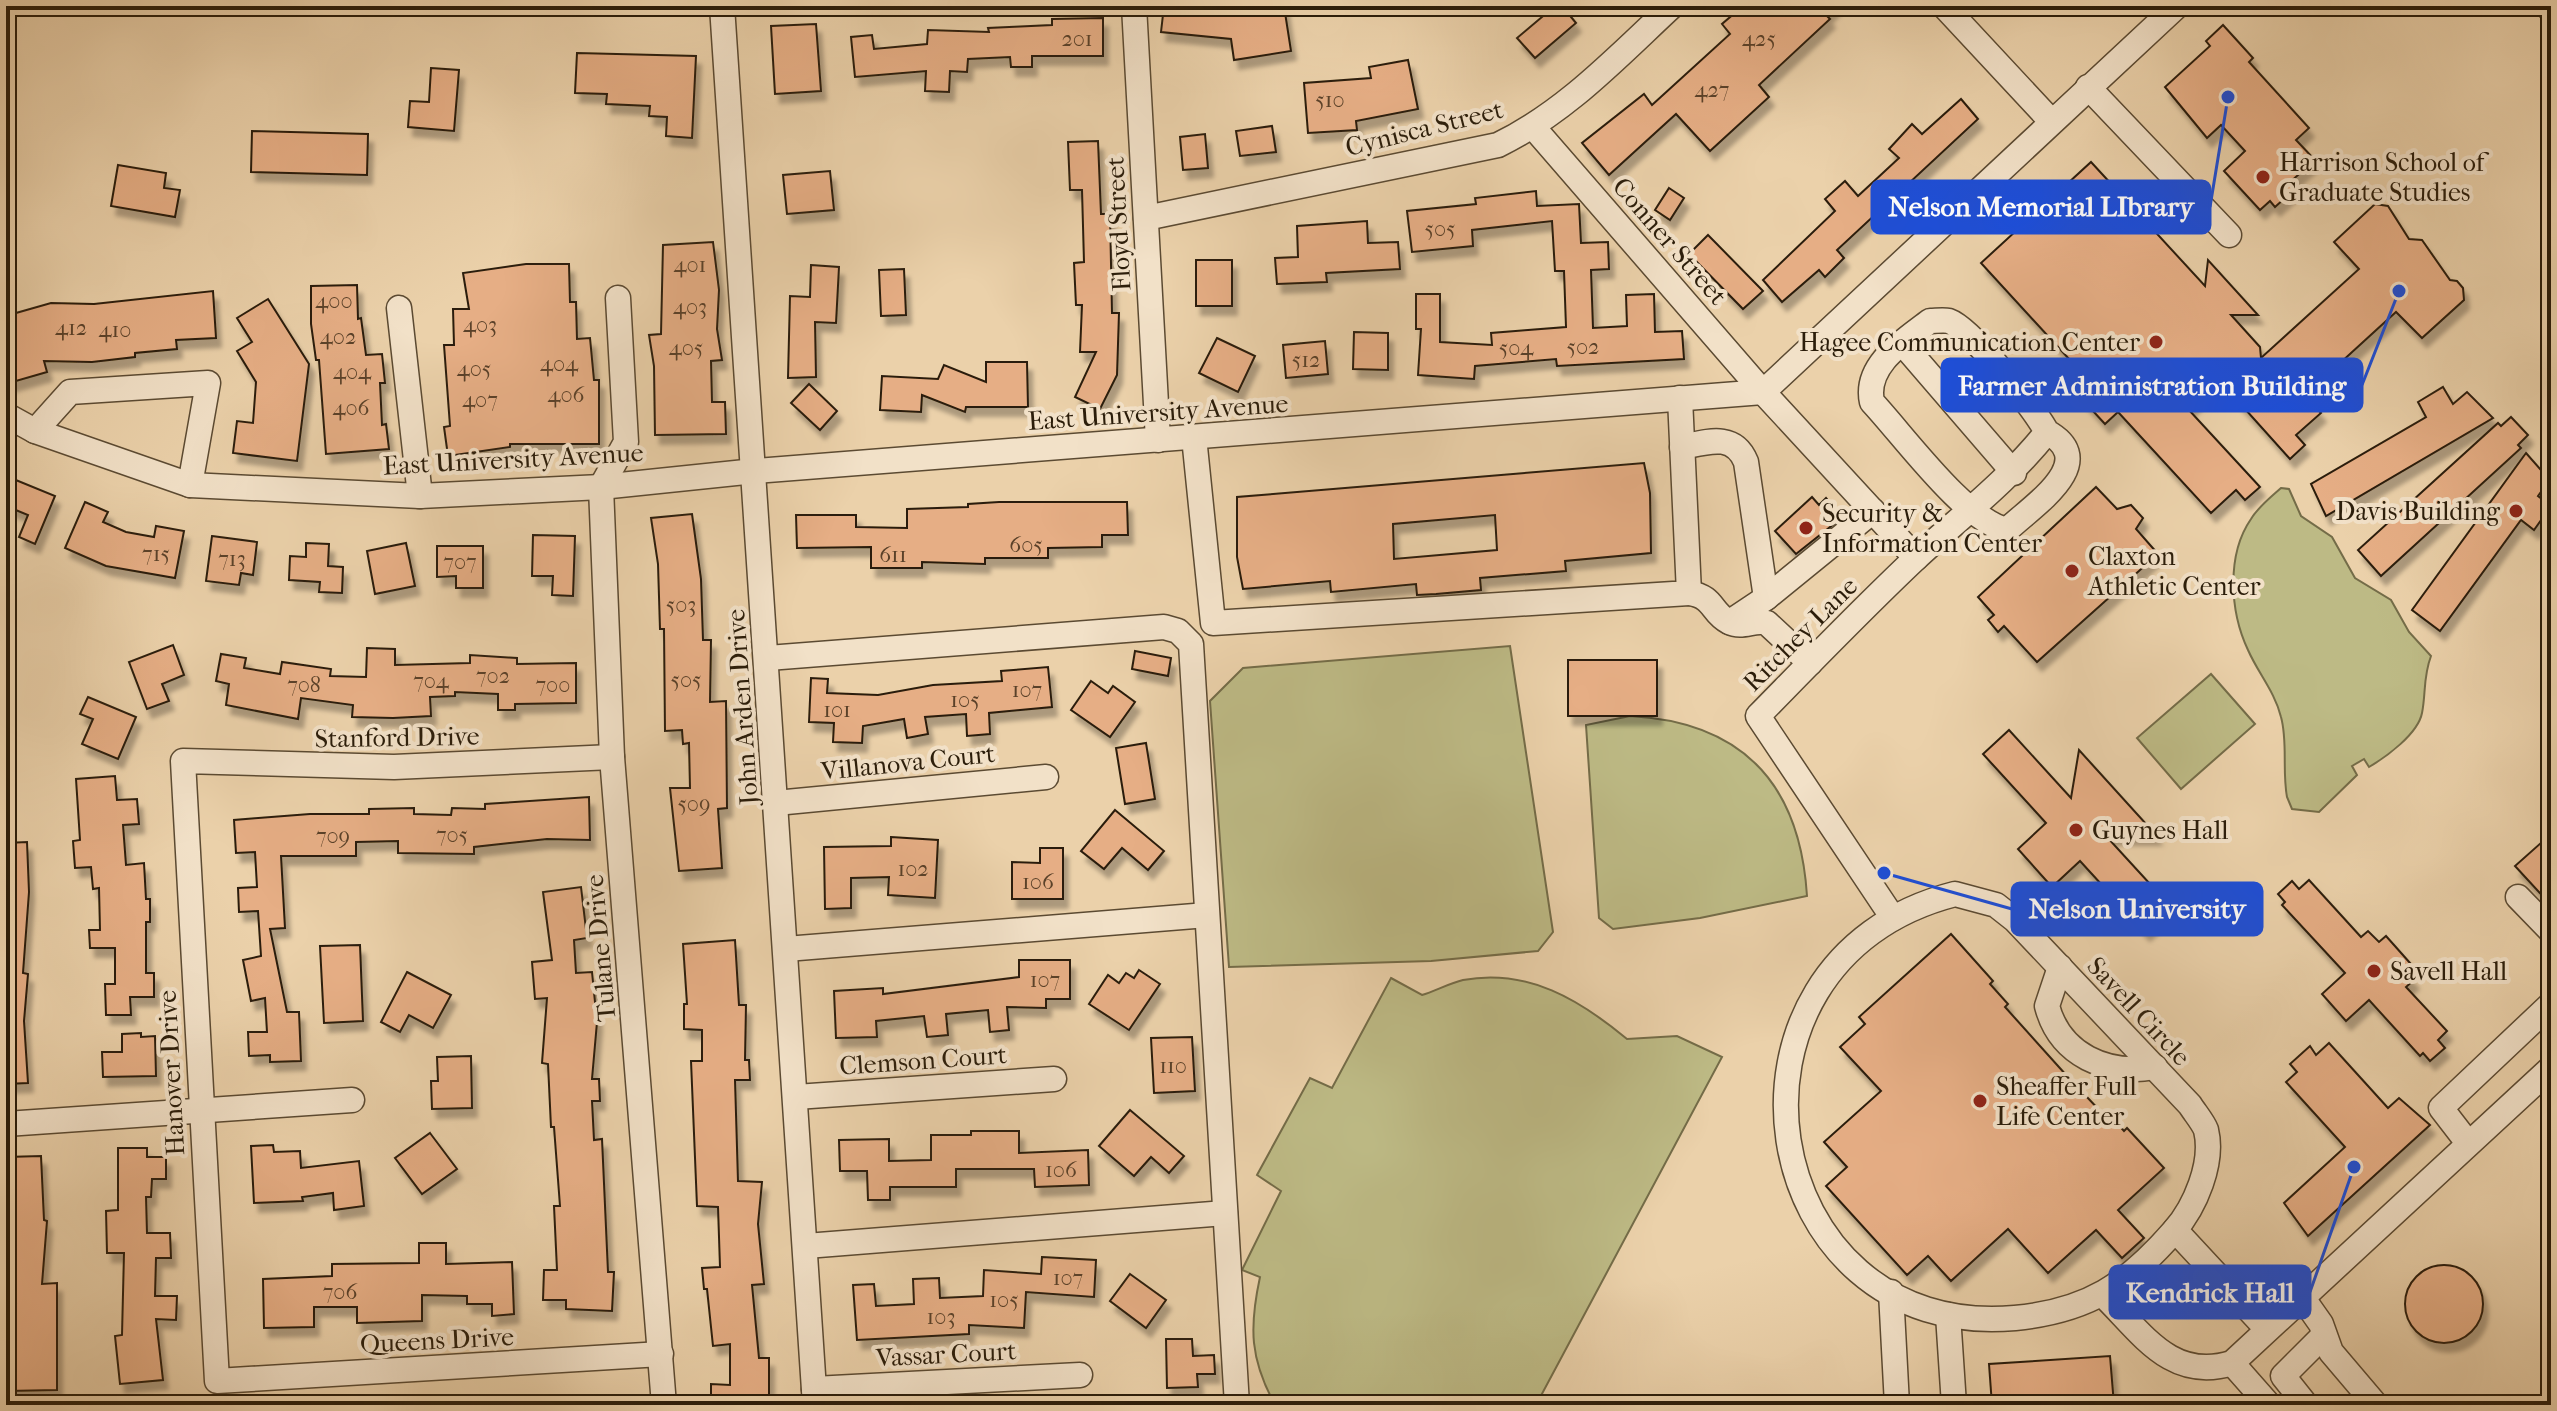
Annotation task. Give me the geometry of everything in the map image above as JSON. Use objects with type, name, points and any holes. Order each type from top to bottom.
[{"type":"street","name":"John Arden Drive","points":[[722,6],[768,658],[815,1397]]},
{"type":"street","name":"Floyd Street","points":[[1134,6],[1158,440]]},
{"type":"street","name":"Cynisca Street","points":[[1146,218],[1498,145],[1534,128],[1562,108],[1672,6]]},
{"type":"street","points":[[1944,6],[2051,121]]},
{"type":"street","points":[[1763,392],[2177,6]]},
{"type":"street","points":[[2088,87],[2229,235]]},
{"type":"street","name":"Conner Street","points":[[1534,128],[1763,392],[1916,558]]},
{"type":"street","points":[[601,487],[626,442],[618,298]]},
{"type":"street","points":[[399,308],[420,496]]},
{"type":"street","points":[[1930,321],[1949,321],[1967,335],[2034,409],[2047,432],[2058,438],[2065,450],[2069,462],[2066,475],[2007,530],[1991,527],[1971,512],[1872,402],[1869,387],[1874,372],[1902,343],[1930,321]]},
{"type":"street","points":[[1902,343],[2014,473]]},
{"type":"street","points":[[35,431],[70,392],[208,383],[190,485]]},
{"type":"street","name":"East University Avenue","points":[[6,415],[35,431],[190,485],[420,496],[601,487],[755,471],[1763,392]]},
{"type":"street","points":[[1680,398],[1689,593]]},
{"type":"street","name":"Ritchey Lane","points":[[1893,918],[1758,716],[1916,558],[2014,473],[2047,432]]},
{"type":"street","points":[[1194,437],[1213,623],[1689,593],[1708,599],[1730,622],[1741,626],[1761,621],[1767,623],[1810,663]]},
{"type":"street","points":[[1682,447],[1719,440],[1743,453],[1766,598]]},
{"type":"street","name":"Tulane Drive","points":[[601,487],[612,757],[664,1405]]},
{"type":"street","points":[[1730,622],[1766,598],[1873,511]]},
{"type":"street","points":[[768,658],[1164,627],[1178,631],[1191,644],[1237,1405]]},
{"type":"street","name":"Stanford Drive","points":[[183,761],[394,767],[612,757]]},
{"type":"street","name":"Hanover Drive","points":[[183,761],[217,1381]]},
{"type":"street","name":"Villanova Court","points":[[776,803],[1046,777]]},
{"type":"street","name":"Savell Circle","points":[[1955,894],[1976,897],[1996,905],[2015,920],[2060,967],[2190,1105],[2205,1129],[2207,1149],[2200,1189],[2175,1230],[2139,1270],[2103,1295],[2074,1308],[1996,1320],[1948,1315],[1918,1306],[1891,1292],[1853,1264],[1807,1204],[1793,1167],[1783,1092],[1790,1052],[1804,1013],[1826,977],[1847,954],[1893,918],[1955,894]]},
{"type":"street","points":[[2518,897],[2551,931]]},
{"type":"street","points":[[786,949],[1207,915]]},
{"type":"street","points":[[2060,967],[2047,1006],[2060,1035],[2075,1050],[2101,1065],[2131,1072],[2155,1067]]},
{"type":"street","points":[[2468,1143],[2441,1108],[2551,1004]]},
{"type":"street","points":[[2103,1295],[2167,1358],[2191,1368],[2214,1368],[2232,1363],[2551,1068]]},
{"type":"street","name":"Clemson Court","points":[[796,1097],[1054,1079]]},
{"type":"street","points":[[6,1124],[352,1100]]},
{"type":"street","points":[[806,1246],[1225,1213]]},
{"type":"street","points":[[2175,1230],[2267,1329]]},
{"type":"street","points":[[1891,1292],[1897,1405]]},
{"type":"street","points":[[2302,1297],[2321,1324],[2331,1352],[2376,1405]]},
{"type":"street","points":[[1948,1315],[1954,1405]]},
{"type":"street","points":[[2306,1405],[2283,1376],[2323,1336]]},
{"type":"street","name":"Queens Drive","points":[[217,1381],[661,1354]]},
{"type":"street","points":[[2232,1363],[2257,1401]]},
{"type":"street","name":"Vassar Court","points":[[815,1397],[1080,1375]]},
{"type":"shaded area","points":[[2281,488],[2289,489],[2301,516],[2332,537],[2355,578],[2391,600],[2409,632],[2431,656],[2422,713],[2414,729],[2392,751],[2369,767],[2364,759],[2352,766],[2357,775],[2319,812],[2292,809],[2287,797],[2281,717],[2242,635],[2234,601],[2234,566],[2243,533],[2257,510]]},
{"type":"shaded area","points":[[1510,646],[1553,932],[1538,951],[1431,961],[1229,967],[1210,701],[1243,668]]},
{"type":"shaded area","points":[[2211,674],[2255,724],[2181,789],[2137,738]]},
{"type":"shaded area","points":[[1630,716],[1670,721],[1704,731],[1734,746],[1758,767],[1778,792],[1792,822],[1802,857],[1807,896],[1700,918],[1613,929],[1599,918],[1586,725]]},
{"type":"shaded area","points":[[1487,977],[1531,983],[1572,1000],[1627,1039],[1677,1036],[1722,1057],[1536,1405],[1275,1405],[1261,1373],[1253,1328],[1260,1277],[1242,1270],[1281,1191],[1257,1175],[1310,1078],[1332,1088],[1391,978],[1422,995],[1463,980]]},
{"type":"building","points":[[1164,6],[1212,10],[1284,6],[1291,51],[1234,60],[1231,39],[1161,32]]},
{"type":"building","points":[[1555,6],[1562,6],[1576,23],[1535,58],[1517,38]]},
{"type":"building","points":[[1743,6],[1835,6],[1826,15],[1830,19],[1759,85],[1769,97],[1710,151],[1676,114],[1609,175],[1582,143],[1644,94],[1652,105],[1730,34],[1722,24]]},
{"type":"building","points":[[1103,18],[1103,56],[1032,56],[1032,67],[1011,67],[1010,57],[968,59],[967,72],[950,71],[949,92],[925,91],[926,71],[855,77],[851,37],[872,35],[874,49],[927,44],[928,30],[989,32],[988,28],[1052,25],[1052,19]]},
{"type":"building","points":[[816,24],[821,91],[775,94],[771,26]]},
{"type":"building","points":[[2223,25],[2253,58],[2249,62],[2309,128],[2296,140],[2315,160],[2289,183],[2295,189],[2275,207],[2270,201],[2260,210],[2224,171],[2245,151],[2221,125],[2207,138],[2165,87],[2210,46],[2206,41]]},
{"type":"building","points":[[577,53],[696,56],[692,138],[666,136],[667,117],[649,116],[650,106],[606,104],[607,94],[575,93]]},
{"type":"building","points":[[1408,60],[1418,109],[1356,121],[1357,130],[1308,133],[1304,83],[1371,78],[1369,67]]},
{"type":"building","points":[[431,68],[459,70],[454,131],[408,127],[410,101],[429,102]]},
{"type":"building","points":[[1961,99],[1978,119],[1837,250],[1844,258],[1825,277],[1819,270],[1782,302],[1763,280],[1835,211],[1825,199],[1845,181],[1858,196],[1899,158],[1889,149],[1912,124],[1922,134]]},
{"type":"building","points":[[1272,126],[1276,152],[1240,156],[1236,131]]},
{"type":"building","points":[[252,131],[368,134],[367,175],[251,172]]},
{"type":"building","points":[[1205,134],[1208,168],[1183,170],[1180,137]]},
{"type":"building","points":[[1098,141],[1101,214],[1110,214],[1112,313],[1119,313],[1117,375],[1100,409],[1075,397],[1096,352],[1080,352],[1082,305],[1076,305],[1074,263],[1084,262],[1082,190],[1070,190],[1068,142]]},
{"type":"building","name":"Hagee Communication Center","points":[[2091,162],[2205,286],[2208,260],[2258,315],[2231,315],[2260,347],[2261,358],[2359,269],[2334,242],[2375,204],[2388,206],[2409,239],[2422,240],[2450,280],[2457,281],[2463,288],[2464,300],[2422,338],[2396,312],[2305,395],[2321,413],[2296,435],[2305,445],[2290,459],[2219,380],[2188,409],[2260,487],[2245,500],[2236,490],[2211,513],[2118,412],[2105,424],[2057,372],[2070,360],[1981,263],[2029,219],[2022,211],[2036,198],[2043,206]]},
{"type":"building","points":[[118,165],[166,173],[164,188],[180,190],[175,217],[111,206]]},
{"type":"building","points":[[830,171],[834,210],[787,214],[783,175]]},
{"type":"building","points":[[1669,188],[1684,198],[1670,220],[1655,210]]},
{"type":"building","points":[[1536,191],[1537,206],[1579,204],[1581,243],[1608,242],[1609,269],[1591,270],[1593,328],[1627,326],[1626,295],[1654,294],[1655,332],[1682,331],[1684,359],[1557,366],[1556,359],[1475,366],[1474,379],[1418,375],[1421,329],[1416,329],[1416,294],[1440,294],[1440,342],[1492,345],[1491,333],[1566,327],[1564,271],[1555,271],[1552,221],[1472,230],[1473,246],[1412,252],[1407,211],[1476,204],[1475,198]]},
{"type":"building","points":[[1367,221],[1368,243],[1398,242],[1400,269],[1326,273],[1327,282],[1277,284],[1275,258],[1298,257],[1297,226]]},
{"type":"building","points":[[1708,235],[1763,291],[1743,309],[1689,254]]},
{"type":"building","points":[[713,242],[719,290],[717,329],[722,360],[711,361],[712,402],[725,402],[726,434],[655,435],[654,366],[649,335],[661,334],[663,245]]},
{"type":"building","points":[[1196,260],[1232,260],[1232,306],[1196,306]]},
{"type":"building","points":[[526,264],[569,264],[570,302],[576,302],[577,339],[590,338],[594,380],[599,380],[599,444],[510,444],[510,447],[448,456],[444,427],[450,426],[444,345],[454,345],[453,309],[469,309],[463,273]]},
{"type":"building","points":[[811,265],[839,267],[836,323],[815,322],[816,377],[788,378],[790,296],[810,297]]},
{"type":"building","points":[[904,269],[906,315],[881,316],[879,270]]},
{"type":"building","points":[[357,285],[358,319],[361,318],[366,355],[382,354],[385,383],[380,383],[382,425],[386,424],[389,449],[326,454],[319,360],[316,360],[311,324],[311,286]]},
{"type":"building","points":[[213,291],[216,338],[176,340],[177,349],[135,353],[135,357],[92,362],[44,361],[47,372],[9,383],[6,333],[14,331],[9,315],[51,303],[94,304]]},
{"type":"building","points":[[268,299],[309,364],[297,461],[233,453],[237,421],[253,423],[256,382],[237,351],[252,342],[237,318]]},
{"type":"building","points":[[1354,332],[1388,333],[1388,370],[1353,369]]},
{"type":"building","points":[[1217,338],[1255,356],[1238,392],[1199,373]]},
{"type":"building","points":[[1325,341],[1328,374],[1286,378],[1283,345]]},
{"type":"building","points":[[986,362],[1027,362],[1028,407],[966,407],[965,412],[922,395],[921,412],[880,410],[882,376],[938,379],[944,365],[986,382]]},
{"type":"building","points":[[809,384],[837,411],[820,430],[791,403]]},
{"type":"building","points":[[2443,387],[2453,404],[2467,392],[2493,418],[2326,516],[2311,484],[2426,417],[2418,402]]},
{"type":"building","points":[[2511,417],[2528,435],[2518,445],[2521,448],[2381,576],[2358,550],[2498,423],[2501,426]]},
{"type":"building","points":[[2526,453],[2547,477],[2548,482],[2538,496],[2551,506],[2534,530],[2521,520],[2440,631],[2412,610]]},
{"type":"building","points":[[1644,463],[1650,493],[1651,553],[1565,561],[1566,571],[1480,578],[1481,590],[1436,594],[1417,595],[1416,584],[1331,592],[1330,581],[1243,589],[1237,557],[1237,497]],"holes":[[[1495,515],[1497,550],[1394,559],[1393,524]]]},
{"type":"building","points":[[6,476],[55,496],[35,544],[19,537],[28,515],[6,506]]},
{"type":"building","name":"Claxton Athletic Center","points":[[2096,487],[2117,509],[2131,505],[2143,518],[2136,529],[2158,554],[2037,662],[2004,626],[1998,632],[1988,620],[1994,615],[1978,597]]},
{"type":"building","name":"Security & Information Center","points":[[1812,497],[1819,505],[1826,498],[1838,512],[1831,518],[1835,523],[1796,554],[1775,531]]},
{"type":"building","points":[[85,502],[108,512],[103,522],[126,532],[154,537],[156,526],[184,531],[175,578],[106,566],[65,548]]},
{"type":"building","points":[[1127,502],[1128,535],[1102,535],[1102,547],[1048,548],[1048,558],[985,558],[985,564],[922,562],[922,568],[871,568],[871,547],[797,548],[796,515],[856,515],[856,527],[907,528],[907,509],[968,507],[968,504]]},
{"type":"building","points":[[692,514],[701,579],[703,640],[711,640],[710,702],[726,701],[727,808],[718,809],[722,868],[679,871],[670,788],[690,788],[689,743],[683,744],[682,730],[665,731],[664,629],[660,629],[658,564],[651,518]]},
{"type":"building","points":[[533,535],[575,536],[573,596],[552,595],[553,576],[532,576]]},
{"type":"building","points":[[212,536],[257,542],[253,575],[241,573],[239,585],[206,581]]},
{"type":"building","points":[[306,543],[329,544],[328,566],[343,567],[342,593],[319,592],[320,582],[289,580],[290,556],[306,557]]},
{"type":"building","points":[[406,543],[415,586],[375,594],[367,551]]},
{"type":"building","points":[[437,546],[483,546],[483,588],[456,588],[456,576],[437,577]]},
{"type":"building","points":[[173,645],[184,675],[162,684],[169,701],[147,709],[129,662]]},
{"type":"building","points":[[367,648],[395,649],[395,665],[470,663],[470,655],[517,658],[517,664],[576,663],[576,703],[515,704],[515,710],[498,710],[498,694],[455,692],[455,696],[430,697],[431,716],[393,718],[352,717],[353,705],[301,698],[298,719],[226,705],[229,684],[216,681],[221,654],[246,658],[244,668],[280,674],[282,662],[331,669],[330,676],[366,677]]},
{"type":"building","points":[[1135,651],[1171,658],[1168,676],[1132,669]]},
{"type":"building","points":[[1568,660],[1657,660],[1657,716],[1568,716]]},
{"type":"building","points":[[1048,667],[1052,707],[989,713],[990,734],[967,736],[966,714],[925,717],[928,734],[907,738],[904,719],[863,726],[862,743],[833,742],[834,723],[809,722],[811,678],[828,679],[827,693],[878,695],[933,685],[1002,681],[1001,671]]},
{"type":"building","points":[[1091,681],[1108,693],[1113,686],[1135,702],[1110,737],[1071,710]]},
{"type":"building","points":[[88,697],[136,717],[118,759],[82,744],[93,719],[80,714]]},
{"type":"building","name":"Guynes Hall","points":[[2009,730],[2071,798],[2079,750],[2157,836],[2106,836],[2172,908],[2145,932],[2080,861],[2052,887],[2018,849],[2046,823],[1983,754]]},
{"type":"building","points":[[1146,743],[1155,799],[1125,804],[1116,748]]},
{"type":"building","points":[[115,776],[117,800],[137,799],[139,824],[123,825],[126,865],[144,863],[146,899],[150,899],[150,922],[146,922],[146,973],[154,973],[154,997],[130,997],[131,1015],[106,1015],[105,984],[115,984],[115,948],[90,948],[89,930],[100,930],[99,888],[93,889],[91,867],[75,868],[73,841],[80,840],[76,779]]},
{"type":"building","points":[[589,797],[590,840],[547,839],[474,847],[474,854],[398,853],[398,841],[356,842],[356,856],[281,856],[285,928],[270,929],[287,1012],[299,1012],[301,1061],[270,1062],[270,1055],[249,1056],[248,1032],[267,1032],[265,998],[251,1001],[243,960],[261,956],[258,911],[239,912],[238,888],[257,887],[255,852],[236,853],[234,820],[310,814],[369,814],[369,809],[414,808],[414,814],[451,815],[452,808],[485,809],[485,804]]},
{"type":"building","points":[[1115,810],[1164,851],[1148,870],[1122,848],[1104,869],[1081,851]]},
{"type":"building","points":[[2551,834],[2551,905],[2515,866]]},
{"type":"building","points":[[891,837],[938,840],[935,898],[888,895],[889,877],[851,878],[851,908],[825,909],[824,847],[891,846]]},
{"type":"building","points":[[27,842],[29,892],[23,973],[28,974],[24,1021],[28,1083],[6,1084],[6,843]]},
{"type":"building","points":[[1040,848],[1063,848],[1063,899],[1012,899],[1012,862],[1040,863]]},
{"type":"building","name":"Savell Hall","points":[[2309,880],[2361,937],[2368,931],[2379,942],[2386,936],[2410,963],[2403,969],[2414,980],[2406,987],[2447,1031],[2438,1040],[2445,1048],[2430,1061],[2423,1053],[2420,1056],[2369,1000],[2346,1021],[2322,994],[2345,973],[2282,905],[2285,902],[2278,894],[2292,881],[2299,889]]},
{"type":"building","points":[[581,887],[587,938],[574,940],[576,973],[592,972],[597,1022],[592,1079],[599,1079],[600,1101],[592,1101],[594,1140],[602,1139],[608,1272],[614,1272],[612,1311],[566,1309],[566,1300],[543,1300],[544,1270],[557,1270],[554,1206],[560,1206],[548,1064],[542,1063],[547,998],[535,999],[532,962],[552,960],[543,892]]},
{"type":"building","name":"Sheaffer Full Life Center","points":[[1951,934],[1993,981],[1990,984],[2008,1004],[2005,1007],[2067,1076],[2103,1114],[2106,1111],[2124,1131],[2127,1128],[2164,1168],[2118,1210],[2144,1238],[2122,1258],[2096,1230],[2048,1273],[2008,1229],[1951,1281],[1928,1256],[1907,1275],[1826,1186],[1847,1167],[1824,1142],[1881,1091],[1840,1047],[1865,1024],[1859,1017]]},
{"type":"building","points":[[735,940],[739,1005],[746,1005],[745,1060],[749,1060],[750,1080],[735,1080],[738,1181],[762,1182],[758,1224],[764,1284],[752,1285],[759,1358],[769,1358],[769,1405],[711,1404],[711,1384],[730,1385],[730,1344],[713,1346],[707,1289],[704,1289],[702,1268],[720,1267],[718,1207],[697,1206],[691,1061],[702,1061],[702,1030],[684,1029],[684,1004],[687,1004],[683,944]]},
{"type":"building","points":[[360,945],[363,1021],[324,1023],[320,946]]},
{"type":"building","points":[[1019,960],[1070,960],[1070,999],[1046,999],[1046,1008],[1007,1007],[1009,1030],[990,1032],[988,1010],[946,1014],[948,1035],[927,1037],[924,1016],[876,1021],[877,1037],[836,1038],[834,991],[883,988],[883,994],[1019,977]]},
{"type":"building","points":[[1139,970],[1160,984],[1129,1030],[1089,1004],[1108,975],[1119,983],[1126,973],[1134,978]]},
{"type":"building","points":[[407,972],[451,995],[433,1028],[409,1015],[400,1032],[381,1022]]},
{"type":"building","points":[[141,1033],[141,1037],[155,1036],[156,1076],[103,1077],[102,1052],[122,1052],[122,1034]]},
{"type":"building","points":[[1192,1037],[1195,1091],[1154,1093],[1151,1038]]},
{"type":"building","points":[[2329,1043],[2388,1108],[2399,1098],[2430,1125],[2308,1236],[2284,1203],[2345,1147],[2286,1082],[2297,1072],[2290,1064],[2310,1046],[2316,1055]]},
{"type":"building","points":[[471,1056],[472,1108],[432,1109],[431,1081],[438,1081],[437,1057]]},
{"type":"building","points":[[1130,1110],[1184,1156],[1169,1173],[1151,1157],[1134,1176],[1099,1146]]},
{"type":"building","points":[[971,1131],[1019,1131],[1019,1153],[1088,1150],[1089,1185],[1035,1187],[1034,1169],[956,1169],[956,1187],[890,1187],[890,1200],[868,1200],[867,1171],[840,1171],[839,1140],[889,1139],[889,1161],[931,1160],[931,1135],[971,1135]]},
{"type":"building","points":[[430,1133],[457,1169],[422,1194],[395,1158]]},
{"type":"building","points":[[273,1145],[274,1152],[300,1151],[301,1168],[359,1161],[364,1206],[334,1210],[333,1193],[302,1197],[303,1201],[254,1203],[251,1146]]},
{"type":"building","points":[[118,1148],[147,1148],[147,1157],[166,1157],[166,1179],[152,1179],[151,1197],[146,1197],[147,1233],[170,1233],[171,1258],[156,1258],[155,1296],[177,1296],[176,1320],[156,1319],[163,1380],[120,1384],[115,1336],[122,1335],[124,1253],[107,1253],[106,1211],[118,1210]]},
{"type":"building","points":[[41,1156],[44,1220],[47,1221],[42,1284],[57,1283],[57,1390],[6,1391],[6,1370],[14,1370],[14,1327],[6,1327],[6,1303],[16,1303],[13,1265],[6,1265],[6,1157]]},
{"type":"building","points":[[419,1243],[446,1243],[446,1264],[512,1262],[514,1314],[492,1316],[492,1304],[467,1304],[467,1296],[422,1295],[422,1321],[357,1323],[357,1307],[314,1307],[314,1327],[264,1328],[263,1279],[332,1276],[332,1264],[419,1263]]},
{"type":"building","points":[[1042,1257],[1096,1260],[1094,1297],[1026,1292],[1024,1328],[969,1325],[969,1334],[857,1340],[853,1285],[874,1284],[876,1306],[914,1304],[913,1279],[939,1278],[940,1298],[983,1296],[984,1270],[1041,1274]]},
{"type":"building","points":[[2444,1265],[2459,1268],[2472,1276],[2480,1289],[2483,1304],[2480,1319],[2472,1332],[2459,1340],[2444,1343],[2429,1340],[2416,1332],[2408,1319],[2405,1304],[2408,1289],[2416,1276],[2429,1268]]},
{"type":"building","points":[[1130,1274],[1166,1300],[1146,1328],[1110,1301]]},
{"type":"building","points":[[1166,1339],[1192,1339],[1193,1356],[1214,1355],[1215,1374],[1197,1374],[1198,1387],[1167,1388]]},
{"type":"building","points":[[2110,1356],[2114,1405],[1992,1405],[1989,1364]]},
{"type":"place","name":"Nelson Memorial LIbrary","points":[[2228,97]]},
{"type":"place","name":"Harrison School of Graduate Studies","points":[[2263,177]]},
{"type":"place","name":"Farmer Administration Building","points":[[2399,291]]},
{"type":"place","name":"Hagee Communication Center","points":[[2156,342]]},
{"type":"place","name":"Davis Building","points":[[2516,511]]},
{"type":"place","name":"Security & Information Center","points":[[1806,528]]},
{"type":"place","name":"Claxton Athletic Center","points":[[2072,571]]},
{"type":"place","name":"Guynes Hall","points":[[2076,830]]},
{"type":"place","name":"Nelson University","points":[[1884,873]]},
{"type":"place","name":"Savell Hall","points":[[2374,971]]},
{"type":"place","name":"Sheaffer Full Life Center","points":[[1980,1101]]},
{"type":"place","name":"Kendrick Hall","points":[[2354,1167]]}]
